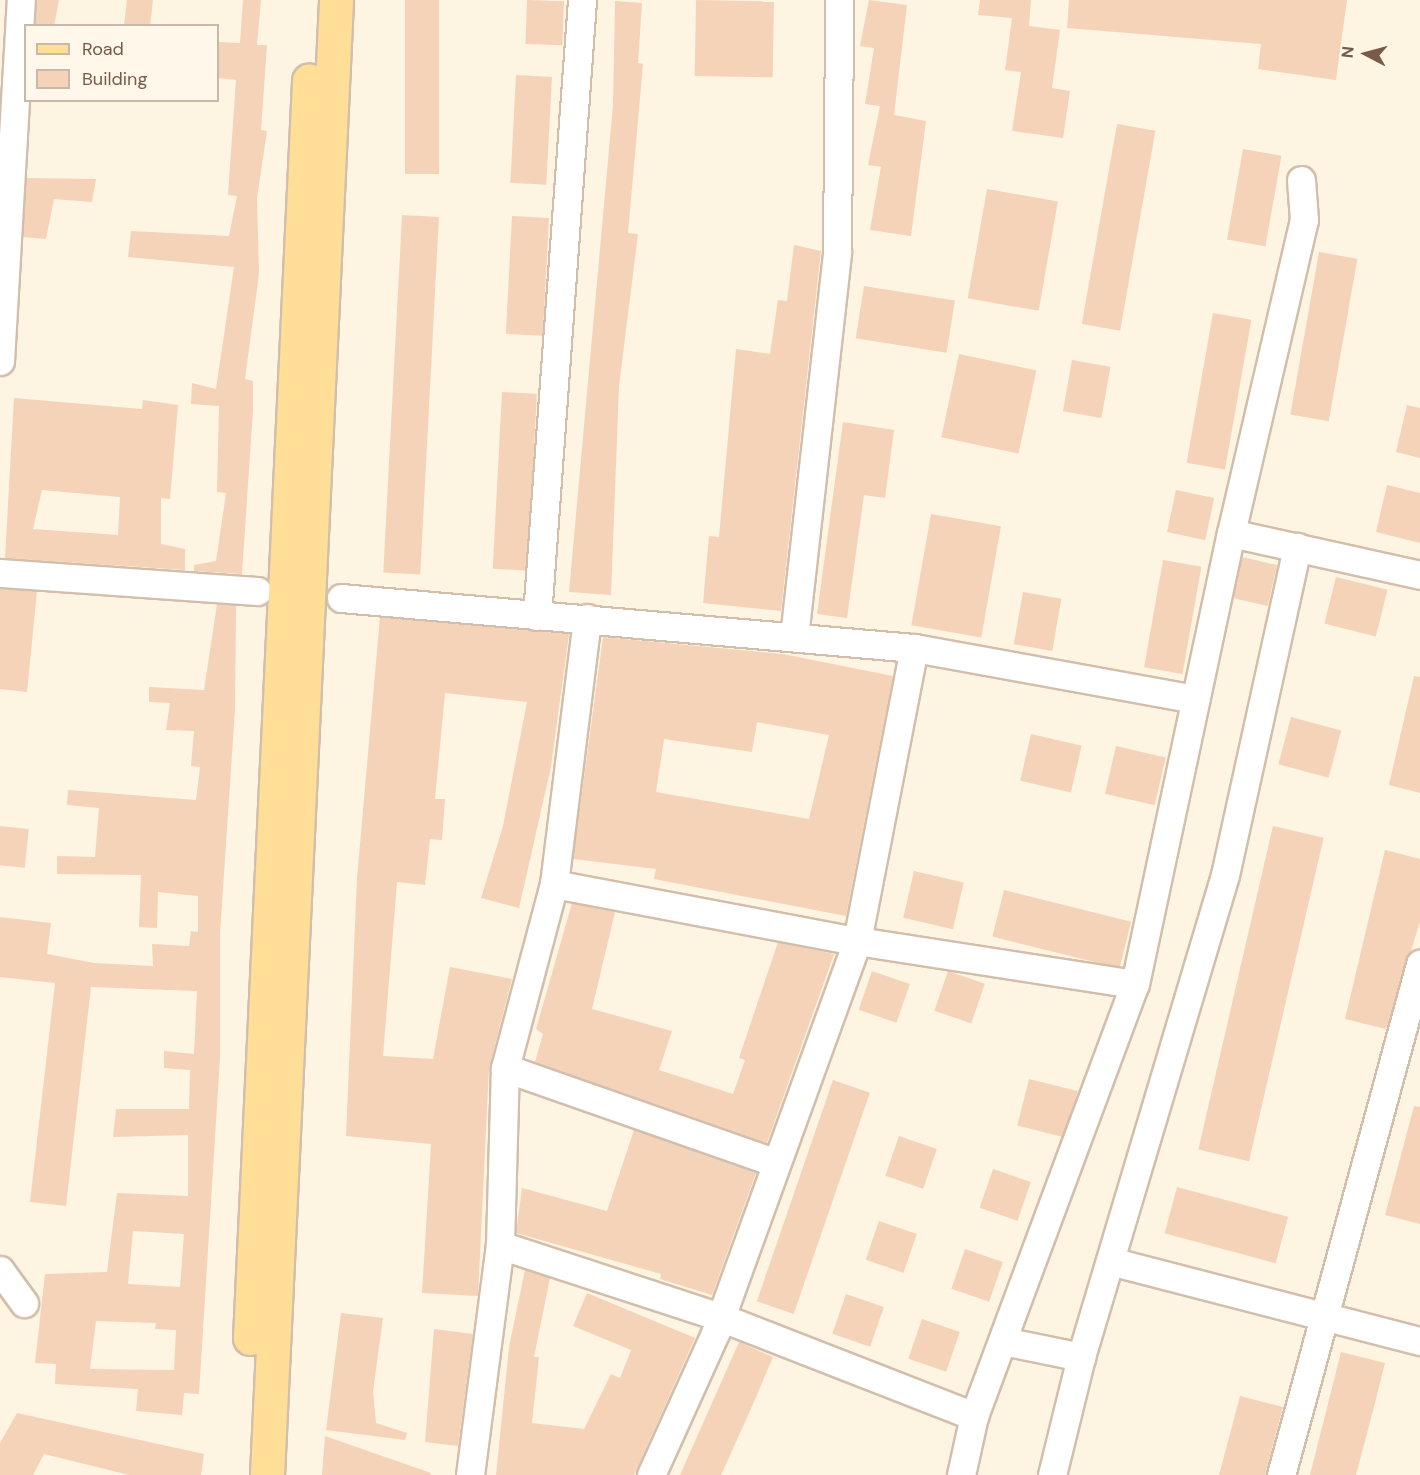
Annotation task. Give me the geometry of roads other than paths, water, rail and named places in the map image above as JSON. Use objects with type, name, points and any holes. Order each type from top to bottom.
[{"type":"main road","points":[[244,1475],[313,0]]},
{"type":"main road","points":[[267,1475],[336,0]]},
{"type":"street","points":[[0,361],[21,0]]},
{"type":"street","points":[[537,616],[582,0]]},
{"type":"street","points":[[794,637],[837,252],[839,0]]},
{"type":"street","points":[[961,1475],[974,1416],[1135,984],[1231,533],[1304,220],[1300,180]]},
{"type":"street","points":[[1231,533],[1420,575]]},
{"type":"street","points":[[1052,1475],[1082,1357],[1226,875],[1297,547]]},
{"type":"street","points":[[0,573],[257,591]]},
{"type":"street","points":[[341,598],[914,648],[1195,699]]},
{"type":"street","points":[[470,1475],[500,1245],[505,1068],[554,884],[587,618]]},
{"type":"street","points":[[651,1475],[720,1317],[773,1162],[857,941],[914,648]]},
{"type":"street","points":[[554,884],[857,941],[1135,984]]},
{"type":"street","points":[[1281,1475],[1420,964]]},
{"type":"street","points":[[505,1068],[773,1162]]},
{"type":"street","points":[[500,1245],[720,1317],[974,1416]]},
{"type":"street","points":[[1110,1261],[1324,1314],[1420,1341]]},
{"type":"street","points":[[0,1270],[24,1304]]},
{"type":"street","points":[[1003,1341],[1082,1357]]}]
